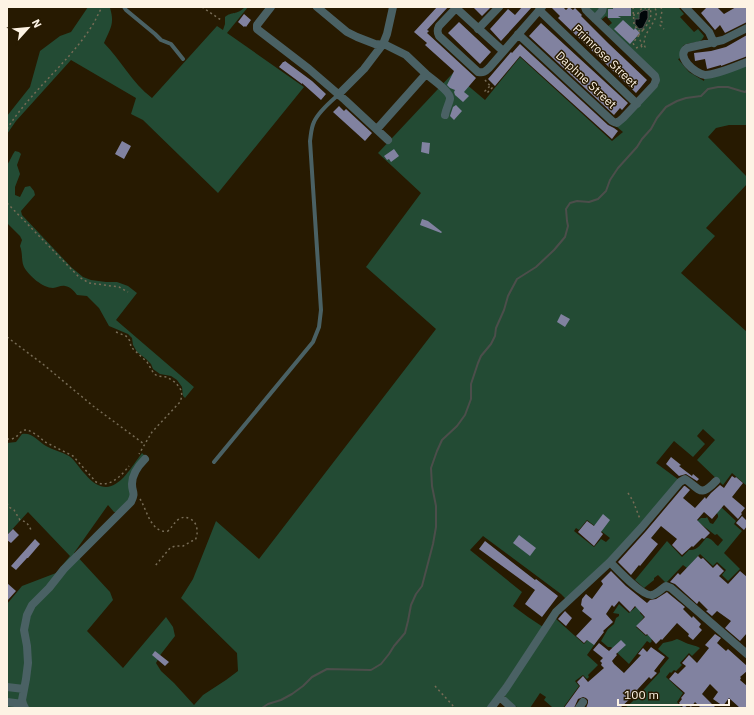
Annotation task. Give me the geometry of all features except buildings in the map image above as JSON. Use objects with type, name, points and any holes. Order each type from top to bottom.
[{"type":"street","points":[[271,7],[257,25],[257,29],[297,60],[388,140]]},
{"type":"street","points":[[317,7],[348,32],[370,43],[383,44],[406,55],[450,94],[450,101],[446,108],[445,115]]},
{"type":"street","points":[[338,95],[364,69],[383,44],[387,34],[393,7]]},
{"type":"street","points":[[503,51],[478,29],[457,7],[437,29],[439,36],[478,72],[484,72],[485,74],[540,8]]},
{"type":"street","points":[[478,29],[499,7]]},
{"type":"street","points":[[585,7],[595,19],[602,11],[603,7]]},
{"type":"street","name":"Primrose Street","points":[[540,8],[637,104]]},
{"type":"street","points":[[688,8],[708,32],[714,43]]},
{"type":"street","name":"Daphne Street","points":[[518,34],[614,122],[619,122],[654,85],[655,76],[595,19]]},
{"type":"street","points":[[747,28],[729,38],[714,43],[687,48],[684,51],[684,58],[692,69],[705,75],[730,69],[747,62]]},
{"type":"street","points":[[377,129],[426,74]]},
{"type":"street","points":[[24,706],[22,700],[28,663],[24,630],[27,615],[32,605],[49,588],[64,569],[131,502],[134,497],[132,479],[140,465],[142,456]]},
{"type":"street","points":[[491,708],[500,697],[556,612],[610,562],[680,482],[686,480],[700,490],[705,490],[716,481]]},
{"type":"street","points":[[610,562],[639,590],[647,594],[653,595],[666,586],[671,588],[747,654]]},
{"type":"street","points":[[7,687],[24,689]]},
{"type":"street","points":[[500,697],[512,708]]},
{"type":"street","points":[[7,702],[24,706]]},
{"type":"lane","points":[[124,7],[160,40],[171,44],[183,59]]},
{"type":"lane","points":[[214,462],[313,342],[319,327],[321,310],[310,141],[314,121],[338,95]]},
{"type":"path","points":[[7,129],[12,120],[91,29],[102,7]]},
{"type":"path","points":[[202,7],[220,20]]},
{"type":"path","points":[[632,7],[634,25],[639,31],[643,30]]},
{"type":"path","points":[[633,15],[637,15],[644,7],[646,9],[650,9]]},
{"type":"path","points":[[652,7],[655,8],[656,17],[645,36],[645,47],[642,48],[641,46],[636,49],[633,43],[650,18],[650,9],[652,7]]},
{"type":"path","points":[[661,7],[662,11],[660,21],[662,22],[660,25],[664,29]]},
{"type":"path","points":[[638,36],[642,44],[641,46]]},
{"type":"path","points":[[485,74],[486,82],[492,88],[485,93]]},
{"type":"path","points":[[7,203],[79,277],[89,283],[119,287],[128,292]]},
{"type":"path","points":[[116,332],[126,336],[130,341],[131,347],[147,362],[154,374],[171,379],[181,390],[182,396],[180,402],[152,432],[145,444],[142,456]]},
{"type":"path","points":[[7,337],[94,406],[145,444]]},
{"type":"path","points":[[7,439],[12,440],[25,430],[28,430],[45,442],[73,456],[96,482],[100,484],[106,484],[114,480],[131,465]]},
{"type":"path","points":[[628,494],[633,501],[642,527]]},
{"type":"path","points":[[134,497],[136,496],[142,501],[152,523],[164,532],[168,531],[176,520],[185,516],[192,520],[197,528],[197,537],[195,540],[183,546],[175,546],[170,548],[155,566]]},
{"type":"path","points":[[7,503],[9,507],[14,510],[20,520],[23,520],[31,530]]},
{"type":"path","points":[[435,686],[455,708]]},
{"type":"green space","points":[[88,7],[111,7],[112,22],[104,43],[138,85],[152,98],[217,26],[223,30],[225,17],[239,12],[245,7],[248,7],[227,33],[304,87],[218,193],[143,120],[131,114],[136,98],[71,60],[16,121],[7,134],[7,116],[30,87],[40,51],[60,36],[71,32]]},
{"type":"green space","points":[[589,7],[678,7],[684,14],[680,17],[694,32],[698,29],[704,36],[699,41],[684,45],[682,48],[681,58],[678,59],[689,72],[704,81],[705,75],[747,62],[747,125],[729,125],[716,128],[708,137],[747,177],[747,184],[706,228],[715,236],[681,273],[747,332],[747,486],[732,473],[723,485],[697,460],[715,440],[703,429],[697,436],[705,444],[693,457],[674,441],[656,463],[679,480],[613,555],[566,599],[483,536],[470,550],[522,592],[513,606],[543,627],[488,708],[7,708],[7,604],[22,586],[56,573],[70,556],[28,512],[7,535],[7,443],[16,442],[22,434],[29,434],[46,446],[69,456],[94,483],[103,487],[118,483],[142,453],[145,456],[137,464],[132,495],[118,512],[114,512],[108,505],[74,553],[110,592],[113,600],[87,631],[123,668],[166,617],[173,627],[175,636],[156,663],[161,671],[194,705],[203,695],[238,671],[237,653],[181,598],[193,579],[216,521],[259,559],[436,329],[366,267],[421,193],[378,153],[453,73],[485,100],[520,57],[612,141],[623,132],[617,127],[659,84],[607,27],[612,23],[606,16],[601,20],[589,9]],"holes":[[[587,520],[610,538],[606,542],[601,539],[594,547],[574,531],[576,528],[579,530]]]},
{"type":"green space","points":[[15,151],[21,154],[17,165],[20,174],[15,187],[15,195],[20,197],[25,187],[30,186],[35,195],[21,211],[22,215],[71,267],[83,277],[91,280],[117,282],[128,286],[137,293],[116,320],[194,387],[185,398],[183,396],[182,387],[177,380],[171,376],[160,374],[153,369],[151,364],[137,352],[133,345],[132,338],[128,334],[109,326],[99,308],[87,296],[77,295],[71,288],[65,286],[53,288],[45,286],[33,278],[26,270],[23,265],[20,246],[22,240],[7,223],[7,165]]},
{"type":"green space","points":[[721,507],[736,521],[734,524],[742,531],[724,553],[740,569],[728,581],[722,575],[726,570],[717,562],[713,566],[700,554],[687,568],[683,565],[666,583],[658,575],[644,588],[635,580],[667,541],[682,557],[689,550],[699,547],[706,538],[711,539],[718,546],[723,540],[717,534],[715,535],[697,521],[701,518],[707,517],[710,523],[713,524],[718,517],[716,512]]},
{"type":"green space","points":[[619,604],[629,613],[637,606],[641,611],[640,613],[644,617],[636,627],[646,636],[652,631],[656,635],[650,643],[647,641],[629,664],[611,647],[608,647],[601,641],[608,629],[614,624],[616,618],[619,616],[619,614],[613,613]]},
{"type":"green space","points":[[556,619],[584,644],[591,636],[597,641],[587,655],[598,665],[588,675],[589,677],[587,679],[583,675],[575,681],[579,686],[563,708],[552,708],[544,700],[546,697],[540,693],[530,708],[516,707],[508,701],[505,694]]},
{"type":"green space","points":[[677,639],[700,648],[692,656],[689,653],[680,663],[682,665],[676,671],[674,670],[671,673],[670,672],[666,677],[683,693],[677,702],[681,707],[625,708],[660,672],[660,669],[669,658],[658,649],[663,643]]},
{"type":"shaded area","points":[[645,10],[648,11],[648,18],[643,28],[639,29],[635,24],[635,19],[639,19],[640,13]]},
{"type":"waterway","points":[[262,708],[292,694],[312,677],[327,669],[371,670],[381,664],[405,633],[411,605],[422,586],[436,527],[436,506],[432,486],[431,468],[437,451],[442,440],[457,426],[465,415],[471,399],[471,384],[478,363],[495,336],[496,328],[508,296],[517,279],[536,267],[565,237],[568,226],[566,209],[570,203],[577,201],[589,202],[598,199],[606,191],[610,180],[618,168],[637,147],[666,107],[686,98],[701,96],[708,89],[728,87],[745,92],[747,90]]}]
